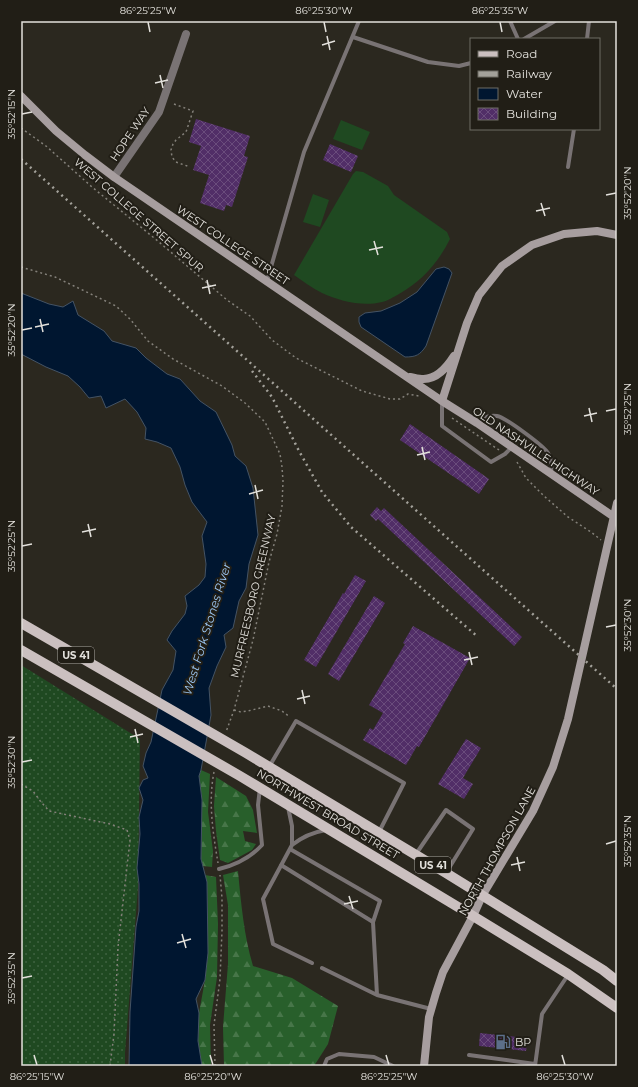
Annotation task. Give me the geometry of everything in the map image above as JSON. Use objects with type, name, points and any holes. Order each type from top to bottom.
[{"type":"main road","name":"WEST COLLEGE STREET","points":[[21,96],[56,131],[114,177],[442,401]]},
{"type":"main road","points":[[442,401],[467,323],[479,295],[502,266],[532,245],[564,234],[597,232],[617,235]]},
{"type":"main road","points":[[407,377],[423,380],[432,378],[445,370],[458,351]]},
{"type":"main road","name":"OLD NASHVILLE HIGHWAY","points":[[442,401],[477,423],[617,519]]},
{"type":"main road","name":"NORTH THOMPSON LANE","points":[[424,1066],[427,1031],[431,1009],[443,972],[482,896],[533,811],[553,767],[568,719],[617,503]]},
{"type":"main road","name":"NORTHWEST BROAD STREET","points":[[21,623],[246,753],[446,873],[617,980]]},
{"type":"main road","name":"NORTHWEST BROAD STREET","points":[[21,650],[329,829],[568,974],[617,1008]]},
{"type":"street","name":"HOPE WAY","points":[[114,177],[159,112],[186,34]]},
{"type":"lane","points":[[267,281],[304,152],[359,21]]},
{"type":"lane","points":[[510,21],[518,38]]},
{"type":"lane","points":[[526,38],[555,21]]},
{"type":"lane","points":[[587,38],[589,21]]},
{"type":"lane","points":[[353,37],[428,62],[459,66],[470,63]]},
{"type":"lane","points":[[568,167],[574,130]]},
{"type":"lane","points":[[442,401],[442,426],[491,462],[505,454],[512,447]]},
{"type":"lane","points":[[477,423],[481,419],[488,416],[499,416],[513,425],[541,445],[548,452],[552,464],[551,474]]},
{"type":"lane","points":[[269,767],[296,721],[404,783],[378,833]]},
{"type":"lane","points":[[219,869],[228,867],[242,860],[256,852],[262,845],[258,805],[260,788]]},
{"type":"lane","points":[[287,804],[292,826],[291,847]]},
{"type":"lane","points":[[415,855],[446,810],[473,829],[446,873]]},
{"type":"lane","points":[[312,963],[273,944],[263,899],[291,847],[298,840],[313,833],[329,829]]},
{"type":"lane","points":[[291,847],[306,860],[380,901],[373,922],[377,995]]},
{"type":"lane","points":[[281,865],[309,880],[320,887],[328,895],[373,922]]},
{"type":"lane","points":[[328,895],[331,890]]},
{"type":"lane","points":[[337,900],[340,895]]},
{"type":"lane","points":[[349,907],[352,902]]},
{"type":"lane","points":[[359,913],[362,908]]},
{"type":"lane","points":[[322,968],[377,995],[431,1009]]},
{"type":"lane","points":[[470,1055],[535,1065],[542,1014],[568,974]]},
{"type":"lane","points":[[324,1066],[327,1059],[339,1054],[374,1056],[393,1066]]},
{"type":"path","points":[[174,104],[194,111],[186,132],[176,140],[171,150],[172,157],[176,162],[190,167]]},
{"type":"path","name":"WEST COLLEGE STREET SPUR","points":[[21,128],[46,146],[92,187],[160,242],[227,300],[250,316],[272,340],[296,358],[362,391],[390,399],[400,399],[408,394],[418,395],[424,399]]},
{"type":"path","name":"MURFREESBORO GREENWAY","points":[[21,267],[55,277],[116,306],[130,319],[148,341],[173,359],[222,386],[245,403],[265,422],[280,454],[282,467],[282,506],[277,534],[269,562],[253,640],[234,710],[224,737]]},
{"type":"path","points":[[442,411],[517,462],[526,478],[544,496],[568,517],[591,532],[601,541]]},
{"type":"path","points":[[234,710],[242,712],[268,706],[282,711],[296,721]]},
{"type":"path","points":[[214,769],[211,805],[222,898],[220,979],[214,1024],[215,1066]]},
{"type":"path","points":[[21,784],[33,791],[49,811],[110,824],[127,830],[130,840],[118,947],[114,1034],[110,1066]]},
{"type":"green space","points":[[341,120],[370,132],[362,150],[333,139]]},
{"type":"green space","points":[[356,171],[363,172],[388,186],[394,195],[447,232],[450,239],[435,264],[415,283],[388,300],[367,304],[351,302],[329,296],[311,287],[294,275]]},
{"type":"green space","points":[[313,194],[329,200],[320,227],[303,222]]},
{"type":"green space","points":[[21,665],[140,739],[138,887],[125,1066],[21,1066]]},
{"type":"green space","points":[[201,770],[210,774],[208,812],[213,851],[212,867],[203,866],[201,859],[202,800],[199,776]]},
{"type":"green space","points":[[216,777],[246,796],[253,810],[257,833],[243,831],[245,841],[256,844],[252,850],[228,863],[220,860],[214,806]]},
{"type":"green space","points":[[238,871],[245,931],[253,966],[292,978],[338,1006],[328,1044],[314,1066],[224,1066],[223,1027],[228,964],[228,905],[223,875]]},
{"type":"green space","points":[[205,875],[216,877],[218,924],[217,977],[210,1025],[211,1066],[202,1066],[198,1041],[199,1013],[208,953],[207,882]]},
{"type":"water","points":[[444,267],[449,269],[452,273],[426,346],[422,352],[412,357],[405,357],[361,327],[359,317],[365,313],[381,311],[400,303],[417,292],[436,269]]},
{"type":"water","name":"West Fork Stones River","points":[[21,293],[49,304],[63,307],[73,301],[78,315],[104,331],[112,341],[136,348],[146,358],[167,374],[180,379],[200,401],[216,412],[232,445],[235,456],[246,466],[253,488],[258,535],[249,564],[246,588],[239,601],[233,628],[224,635],[226,647],[209,688],[211,715],[199,776],[202,800],[201,859],[207,882],[208,953],[205,980],[196,999],[199,1013],[198,1041],[202,1066],[129,1066],[130,1012],[136,927],[139,911],[139,884],[137,868],[140,834],[139,817],[143,800],[139,788],[143,780],[148,778],[143,766],[146,753],[151,742],[162,690],[173,670],[176,651],[167,640],[185,614],[187,606],[185,596],[199,585],[205,577],[206,564],[202,536],[207,522],[192,502],[180,467],[171,448],[145,439],[146,428],[137,412],[125,399],[106,408],[101,396],[89,398],[68,376],[21,354]]},
{"type":"building","points":[[196,119],[250,136],[244,156],[248,157],[232,207],[226,205],[224,211],[200,203],[209,175],[193,170],[201,146],[189,142]]},
{"type":"building","points":[[330,144],[358,156],[351,172],[323,160]]},
{"type":"building","points":[[410,424],[489,479],[479,494],[400,440]]},
{"type":"building","points":[[377,507],[381,511],[384,508],[522,637],[514,646],[378,519],[376,521],[370,515]]},
{"type":"building","points":[[355,575],[366,581],[316,667],[304,660]]},
{"type":"building","points":[[374,596],[385,603],[339,681],[328,674]]},
{"type":"building","points":[[413,626],[470,658],[419,747],[417,746],[406,765],[363,740],[370,728],[373,730],[383,713],[369,705],[405,644],[403,643]]},
{"type":"building","points":[[466,739],[481,748],[463,778],[473,784],[464,799],[438,784]]},
{"type":"building","name":"BP","points":[[480,1033],[528,1038],[526,1051],[479,1046]]},
{"type":"railway","points":[[21,159],[617,689]]},
{"type":"railway","points":[[252,371],[272,397],[299,451],[322,492],[351,527],[478,637]]},
{"type":"place","name":"BP","points":[[503,1042]]}]
